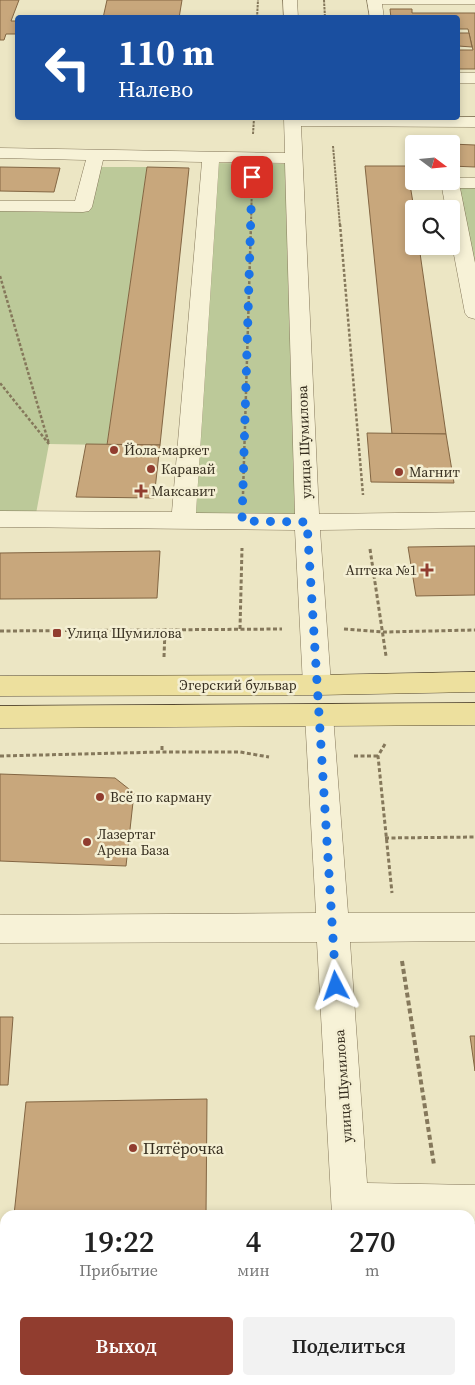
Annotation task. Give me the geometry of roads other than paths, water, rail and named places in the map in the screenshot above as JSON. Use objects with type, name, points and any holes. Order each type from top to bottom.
[{"type":"main road","name":"Эгерский бульвар","points":[[0,717],[318,700],[475,682]]},
{"type":"main road","name":"Эгерский бульвар","points":[[0,686],[318,700],[475,714]]},
{"type":"street","points":[[290,0],[290,15]]},
{"type":"street","points":[[376,15],[374,0],[475,0]]},
{"type":"street","points":[[460,78],[475,78]]},
{"type":"street","name":"улица Шумилова","points":[[292,120],[307,522],[350,1208]]},
{"type":"street","points":[[312,120],[475,122]]},
{"type":"street","points":[[0,153],[292,158]]},
{"type":"street","points":[[0,206],[83,207],[96,155]]},
{"type":"street","points":[[183,520],[211,157]]},
{"type":"street","points":[[475,183],[450,183],[475,313]]},
{"type":"street","points":[[0,519],[307,522],[475,520]]},
{"type":"street","points":[[0,929],[475,927]]},
{"type":"street","points":[[350,1208],[458,1203]]},
{"type":"place","name":"Йола-маркет","points":[[114,450]]},
{"type":"place","name":"Каравай","points":[[151,469]]},
{"type":"place","name":"Магнит","points":[[399,472]]},
{"type":"place","name":"Максавит","points":[[141,491]]},
{"type":"place","name":"Аптека №1","points":[[427,570]]},
{"type":"place","name":"Улица Шумилова","points":[[57,633]]},
{"type":"place","name":"Всё по карману","points":[[100,797]]},
{"type":"place","name":"Лазертаг Арена База","points":[[87,842]]},
{"type":"place","name":"Пятёрочка","points":[[133,1148]]}]
